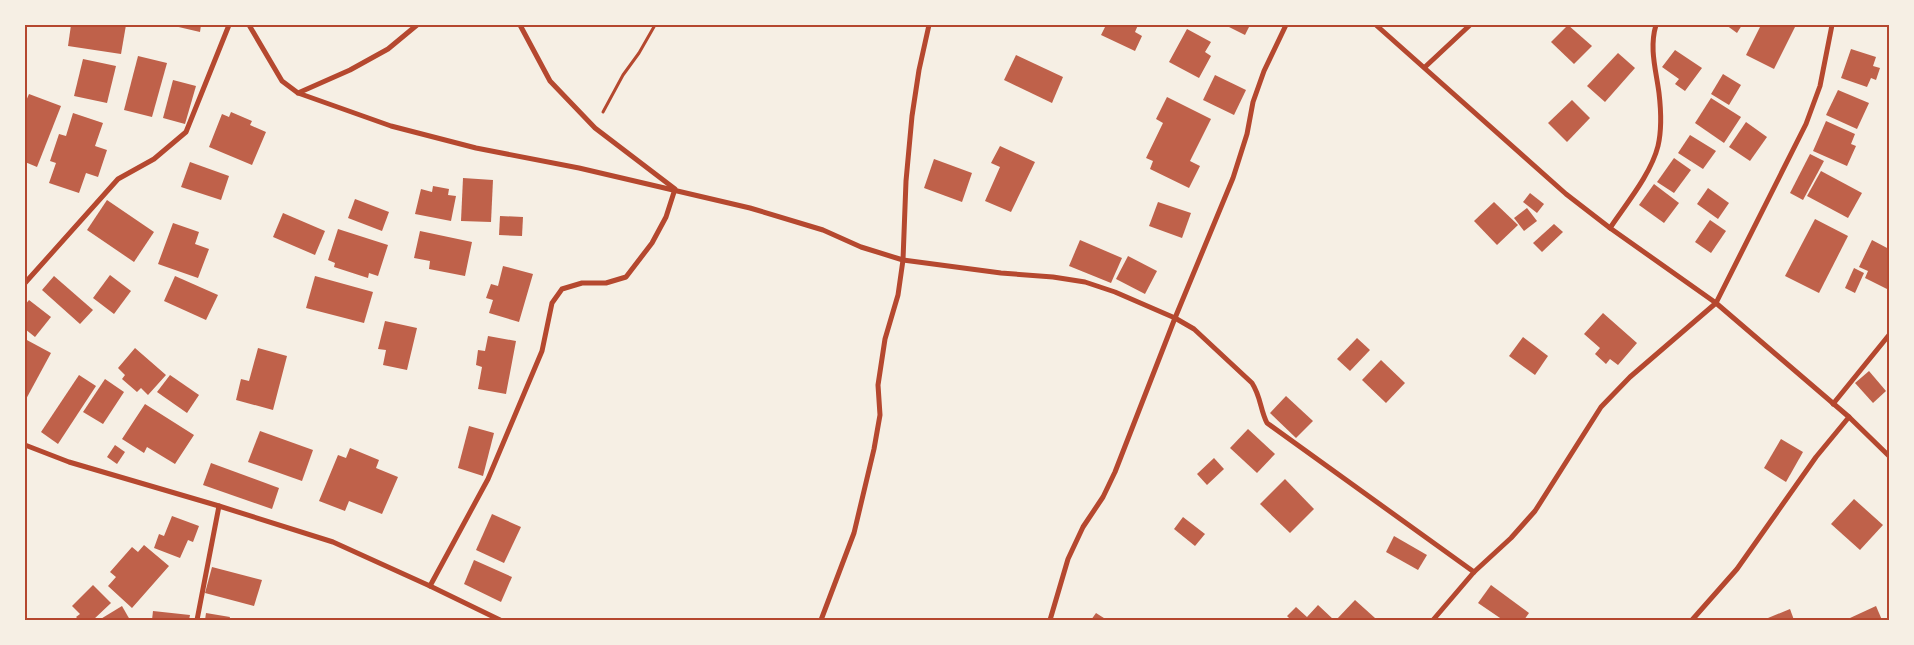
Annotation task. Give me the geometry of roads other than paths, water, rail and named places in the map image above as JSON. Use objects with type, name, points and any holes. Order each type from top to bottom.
[{"type":"street","points":[[25,283],[118,179],[154,159],[186,132],[229,25]]},
{"type":"street","points":[[249,25],[282,81],[298,93],[391,126],[476,148],[675,189],[750,208],[823,230],[861,247],[903,260],[1085,282],[1116,292],[1175,318],[1194,329],[1252,383],[1259,393],[1262,414],[1267,423],[1474,572]]},
{"type":"street","points":[[298,93],[350,70],[388,49],[417,25]]},
{"type":"street","points":[[520,25],[550,81],[595,128],[675,189]]},
{"type":"street","points":[[821,620],[854,533],[874,449],[880,415],[878,385],[886,339],[898,295],[903,260],[906,181],[912,116],[919,70],[929,25]]},
{"type":"street","points":[[1050,620],[1068,559],[1083,527],[1103,497],[1116,472],[1175,318],[1233,178],[1264,71],[1286,25]]},
{"type":"street","points":[[1376,25],[1566,194],[1610,228],[1716,303],[1848,417],[1889,456]]},
{"type":"street","points":[[1425,67],[1470,25]]},
{"type":"street","points":[[1610,228],[1650,167],[1658,146],[1661,118],[1653,57],[1656,25]]},
{"type":"street","points":[[1434,620],[1474,572],[1511,538],[1535,511],[1601,407],[1630,377],[1716,303],[1806,124],[1820,86],[1832,25]]},
{"type":"street","points":[[430,586],[488,478],[542,351],[552,303],[562,289],[582,283],[606,283],[626,277],[652,244],[666,217],[675,189]]},
{"type":"street","points":[[1833,404],[1889,335]]},
{"type":"street","points":[[1692,620],[1737,569],[1816,457],[1848,417]]},
{"type":"street","points":[[25,445],[68,462],[219,506],[333,542],[500,620]]},
{"type":"street","points":[[197,620],[219,506]]}]
